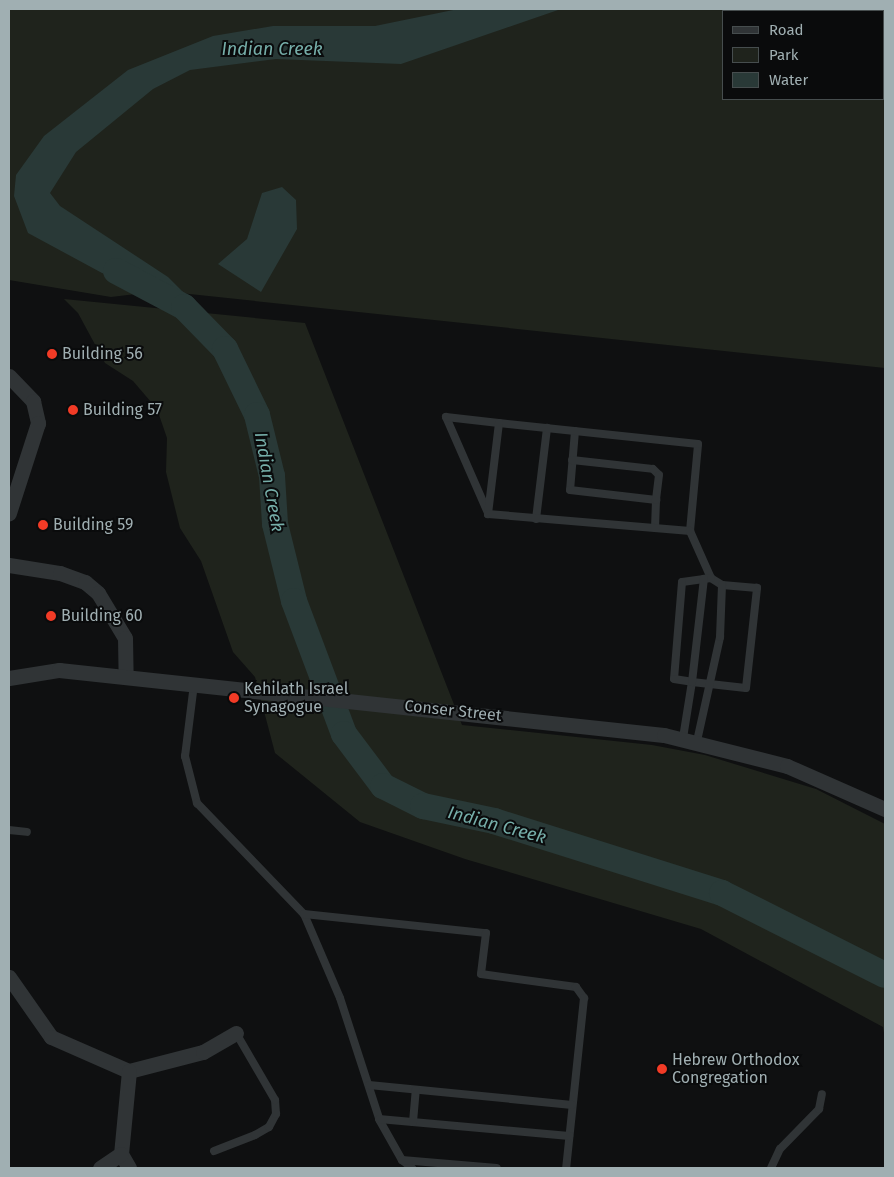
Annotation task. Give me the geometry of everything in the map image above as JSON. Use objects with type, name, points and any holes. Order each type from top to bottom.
[{"type":"street","points":[[9,376],[33,401],[38,423],[9,513]]},
{"type":"street","points":[[9,565],[60,572],[86,582],[98,593],[125,638],[126,677]]},
{"type":"street","name":"Conser Street","points":[[9,678],[52,670],[420,708],[690,740],[787,766],[885,809]]},
{"type":"street","points":[[9,977],[51,1037],[129,1071],[203,1052],[236,1033]]},
{"type":"street","points":[[129,1071],[120,1154],[129,1168]]},
{"type":"street","points":[[100,1168],[120,1154]]},
{"type":"lane","points":[[488,514],[446,417],[698,444],[690,531],[707,578],[692,682],[690,740]]},
{"type":"lane","points":[[488,514],[499,423]]},
{"type":"lane","points":[[536,519],[547,428]]},
{"type":"lane","points":[[575,431],[570,490],[656,500]]},
{"type":"lane","points":[[572,460],[653,469],[658,476],[655,528]]},
{"type":"lane","points":[[488,514],[690,531]]},
{"type":"lane","points":[[707,578],[722,585],[757,588],[746,688],[674,679],[682,582],[707,578]]},
{"type":"lane","points":[[690,740],[712,684],[720,636],[722,585]]},
{"type":"lane","points":[[194,684],[185,756],[197,803],[304,914],[340,998],[380,1118],[402,1160],[412,1168]]},
{"type":"lane","points":[[9,830],[26,832]]},
{"type":"lane","points":[[304,914],[486,933],[481,974],[576,987],[584,998],[566,1168]]},
{"type":"lane","points":[[214,1151],[255,1135],[269,1126],[276,1114],[275,1100],[236,1033]]},
{"type":"lane","points":[[368,1085],[572,1105]]},
{"type":"lane","points":[[413,1122],[416,1090]]},
{"type":"lane","points":[[771,1168],[780,1149],[819,1109],[822,1094]]},
{"type":"lane","points":[[380,1118],[569,1136]]},
{"type":"lane","points":[[402,1160],[497,1168]]},
{"type":"green space","points":[[9,9],[885,9],[885,368],[161,291],[111,297],[9,280]]},
{"type":"green space","points":[[64,299],[305,323],[462,725],[652,745],[705,755],[816,789],[885,824],[885,1039],[883,1027],[701,929],[465,859],[360,822],[275,753],[255,677],[233,652],[201,561],[180,528],[166,472],[167,438],[157,409],[133,381],[105,363],[78,313]]},
{"type":"water","points":[[458,9],[561,9],[401,64],[276,59],[190,70],[153,89],[76,152],[50,193],[60,206],[168,277],[185,294],[102,273],[28,233],[14,196],[16,175],[44,136],[128,70],[213,36],[273,26],[375,26]]},
{"type":"water","points":[[282,187],[296,200],[297,229],[261,292],[218,264],[247,239],[262,193]]},
{"type":"waterway","name":"Indian Creek","points":[[116,271],[184,307],[225,349],[257,415],[272,476],[275,524],[294,601],[344,734],[383,786],[423,806],[494,821],[722,893],[885,975]]},
{"type":"place","name":"Building 56","points":[[52,354]]},
{"type":"place","name":"Building 57","points":[[73,410]]},
{"type":"place","name":"Building 59","points":[[43,525]]},
{"type":"place","name":"Building 60","points":[[51,616]]},
{"type":"place","name":"Kehilath Israel Synagogue","points":[[234,698]]},
{"type":"place","name":"Hebrew Orthodox Congregation","points":[[662,1069]]}]
